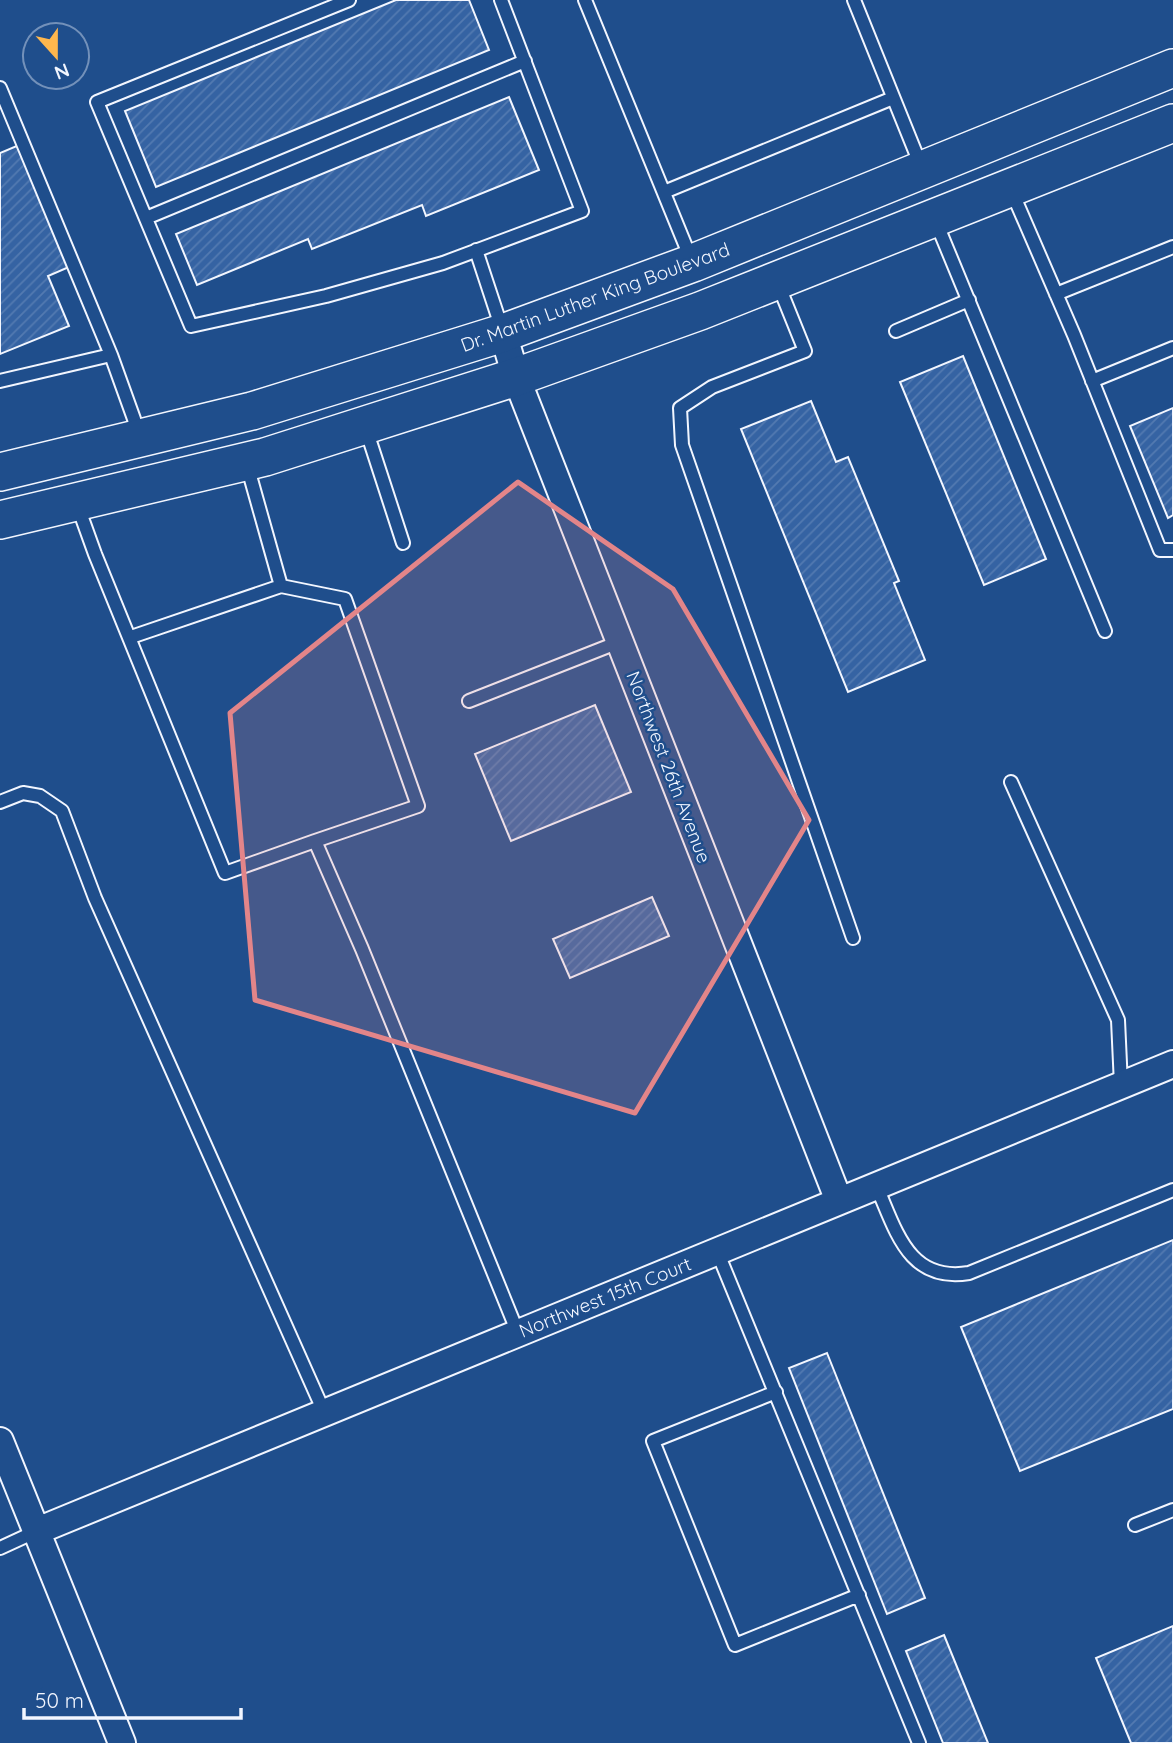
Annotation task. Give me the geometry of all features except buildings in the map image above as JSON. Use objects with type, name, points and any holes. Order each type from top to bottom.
[{"type":"main road","name":"Dr. Martin Luther King Boulevard","points":[[0,472],[252,411],[503,333],[693,263],[1173,68]]},
{"type":"main road","points":[[0,520],[246,462],[516,377],[777,281],[1173,123]]},
{"type":"street","name":"Northwest 26th Avenue","points":[[503,333],[516,377],[839,1201]]},
{"type":"street","name":"Northwest 15th Court","points":[[37,1531],[1173,1064]]},
{"type":"street","points":[[0,1441],[122,1743]]},
{"type":"lane","points":[[349,0],[97,102],[191,326],[326,296],[443,263],[582,211],[501,0]]},
{"type":"lane","points":[[585,0],[693,263]]},
{"type":"lane","points":[[854,0],[922,170]]},
{"type":"lane","points":[[146,218],[525,61]]},
{"type":"lane","points":[[0,88],[111,355],[135,419],[138,438]]},
{"type":"lane","points":[[664,192],[893,98]]},
{"type":"lane","points":[[1010,188],[1160,550],[1173,550]]},
{"type":"lane","points":[[934,218],[1105,631]]},
{"type":"lane","points":[[1056,294],[1173,247]]},
{"type":"lane","points":[[476,250],[503,333]]},
{"type":"lane","points":[[777,281],[805,351],[712,387],[680,408],[682,445],[853,938]]},
{"type":"lane","points":[[896,331],[969,300]]},
{"type":"lane","points":[[1092,381],[1173,348]]},
{"type":"lane","points":[[0,381],[111,355]]},
{"type":"lane","points":[[365,425],[404,543]]},
{"type":"lane","points":[[246,462],[281,586]]},
{"type":"lane","points":[[77,502],[95,554],[225,873],[418,806],[345,599],[281,586],[131,637]]},
{"type":"lane","points":[[469,701],[620,642]]},
{"type":"lane","points":[[1011,782],[1118,1020],[1121,1085]]},
{"type":"lane","points":[[0,802],[23,793],[40,796],[62,811],[95,898],[325,1414]]},
{"type":"lane","points":[[316,841],[519,1333]]},
{"type":"lane","points":[[876,1185],[909,1254],[927,1269],[955,1275],[969,1273],[1173,1189]]},
{"type":"lane","points":[[717,1251],[919,1743]]},
{"type":"lane","points":[[776,1392],[653,1441],[730,1632],[735,1644],[859,1595]]},
{"type":"lane","points":[[1135,1525],[1173,1510]]},
{"type":"lane","points":[[0,1548],[37,1531]]},
{"type":"highlighted area","points":[[518,482],[673,589],[809,820],[635,1113],[255,1000],[230,713]]}]
